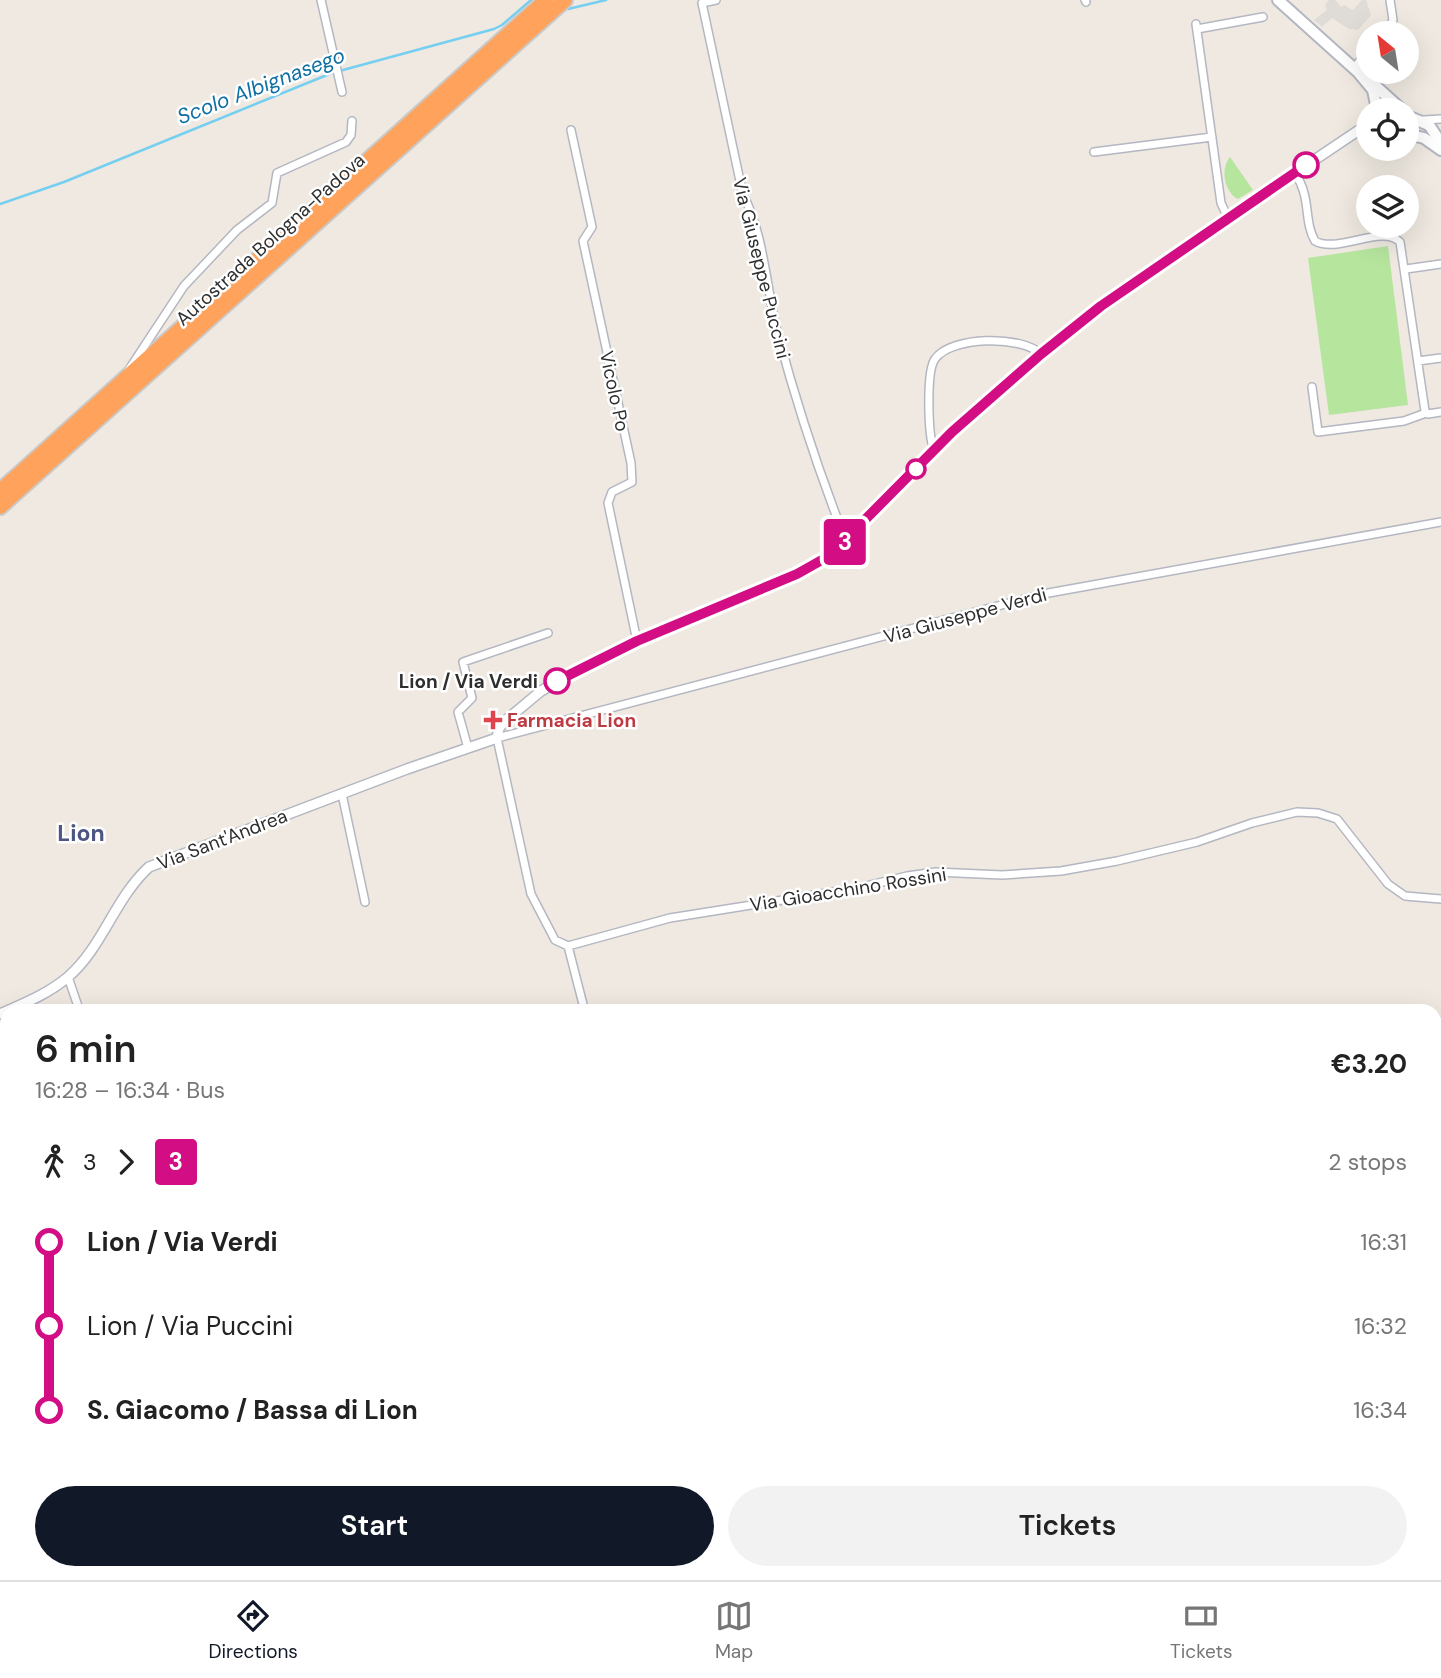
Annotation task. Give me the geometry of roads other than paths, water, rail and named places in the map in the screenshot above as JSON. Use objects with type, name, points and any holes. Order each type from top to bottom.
[{"type":"highway","name":"Autostrada Bologna-Padova","points":[[0,491],[547,0]]},
{"type":"highway","name":"Autostrada Bologna-Padova","points":[[0,507],[565,0]]},
{"type":"main road","points":[[1278,0],[1356,70]]},
{"type":"main road","points":[[1372,84],[1388,98]]},
{"type":"main road","points":[[1420,121],[1429,125],[1428,134],[1441,149]]},
{"type":"main road","points":[[1419,134],[1428,134],[1441,143]]},
{"type":"street","points":[[321,0],[342,92]]},
{"type":"street","name":"Via Giuseppe Puccini","points":[[716,0],[702,3],[743,195],[751,210],[768,293],[790,377],[828,496],[846,541]]},
{"type":"street","points":[[1390,0],[1392,21]]},
{"type":"street","points":[[1228,218],[1221,203],[1196,26],[1263,17]]},
{"type":"street","points":[[1420,121],[1441,120]]},
{"type":"street","points":[[1428,134],[1441,120]]},
{"type":"street","points":[[124,380],[135,358],[184,286],[228,239],[272,204],[277,173],[346,142],[351,135],[352,121]]},
{"type":"street","name":"Vicolo Po","points":[[571,130],[592,227],[583,241],[631,463],[632,482],[612,492],[607,503],[637,641]]},
{"type":"street","points":[[583,1004],[568,946],[555,940],[531,894],[497,738],[499,728],[505,721],[541,691],[637,641],[797,574],[829,556],[934,450],[1041,354],[1101,306],[1356,134]]},
{"type":"street","points":[[1352,137],[1356,136]]},
{"type":"street","points":[[1094,152],[1212,137]]},
{"type":"street","points":[[1295,173],[1306,192],[1311,232],[1315,241],[1331,244],[1394,237],[1402,247],[1426,413]]},
{"type":"street","points":[[1406,269],[1441,264]]},
{"type":"street","points":[[934,450],[929,378],[933,360],[941,352],[958,345],[1007,341],[1029,345],[1041,354]]},
{"type":"street","points":[[1418,361],[1441,358]]},
{"type":"street","points":[[1312,387],[1318,432],[1404,421],[1426,413],[1441,412]]},
{"type":"street","name":"Via Giuseppe Verdi","points":[[497,738],[1042,594],[1441,522]]},
{"type":"street","points":[[468,748],[458,712],[472,698],[463,662],[548,633]]},
{"type":"street","name":"Via Sant'Andrea","points":[[21,1004],[68,977],[81,962],[129,888],[149,867],[497,738]]},
{"type":"street","points":[[342,794],[365,902]]},
{"type":"street","name":"Via Gioacchino Rossini","points":[[568,946],[670,918],[858,888],[907,876],[936,872],[1002,875],[1106,863],[1197,842],[1252,823],[1297,812],[1318,813],[1337,819],[1388,884],[1398,891],[1414,898],[1441,899]]},
{"type":"street","points":[[68,977],[76,1004]]},
{"type":"waterway","name":"Scolo Albignasego","points":[[0,204],[64,182],[332,73],[494,29],[531,0]]},
{"type":"waterway","name":"Scolo Albignasego","points":[[568,9],[606,0]]},
{"type":"place","name":"Lion / Via Verdi","points":[[557,681]]},
{"type":"place","name":"Farmacia Lion","points":[[493,720]]},
{"type":"district","name":"Lion","points":[[81,833]]}]
